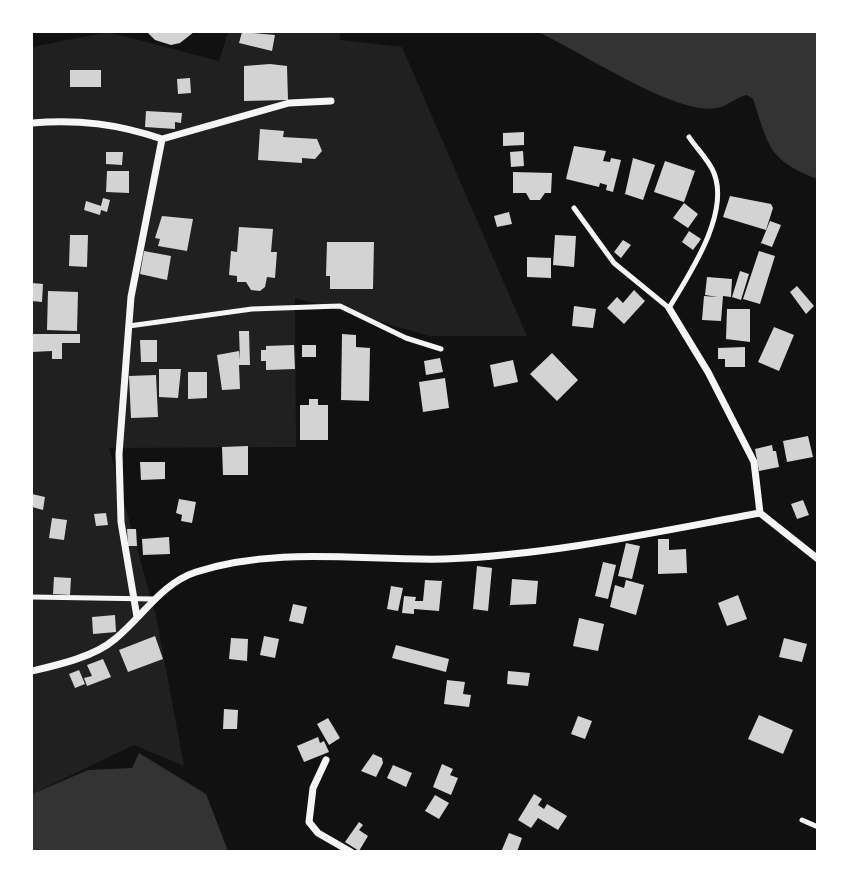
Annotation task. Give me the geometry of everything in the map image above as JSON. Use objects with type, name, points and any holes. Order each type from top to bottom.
[{"type":"street","points":[[32,123],[71,119],[122,126],[162,139],[289,103],[331,101]]},
{"type":"street","points":[[136,617],[121,522],[119,454],[131,297],[162,139]]},
{"type":"street","points":[[669,308],[708,372],[754,463],[760,513],[817,559]]},
{"type":"street","points":[[32,671],[62,665],[114,641],[153,599],[195,572],[287,555],[447,559],[542,551],[760,513]]},
{"type":"street","points":[[326,760],[313,788],[309,822],[318,833],[351,852]]},
{"type":"lane","points":[[574,208],[614,263],[669,308],[699,257],[716,216],[714,174],[689,137]]},
{"type":"lane","points":[[129,326],[252,309],[340,306],[406,338],[441,349]]},
{"type":"lane","points":[[32,597],[153,599]]},
{"type":"lane","points":[[802,820],[817,827]]},
{"type":"shaded area","points":[[108,32],[219,61],[228,32],[340,32],[340,40],[402,47],[527,336],[430,336],[295,298],[296,447],[109,448],[156,616],[184,766],[134,745],[32,794],[32,47]]},
{"type":"shaded area","points":[[538,32],[817,32],[817,179],[788,165],[772,149],[753,99],[747,95],[717,108],[699,108],[678,102],[628,80]]},
{"type":"shaded area","points":[[139,753],[206,794],[228,851],[32,851],[32,794],[88,770],[132,768]]},
{"type":"building","points":[[147,32],[194,32],[180,43],[171,45],[155,40]]},
{"type":"building","points":[[242,32],[275,35],[272,51],[239,43]]},
{"type":"building","points":[[244,66],[287,66],[288,100],[244,101]]},
{"type":"building","points":[[70,70],[101,70],[101,87],[70,87]]},
{"type":"building","points":[[190,78],[191,93],[178,94],[177,79]]},
{"type":"building","points":[[146,111],[182,113],[181,123],[175,122],[175,129],[145,127]]},
{"type":"building","points":[[260,129],[284,131],[283,137],[317,139],[322,151],[315,159],[302,158],[302,163],[258,160]]},
{"type":"building","points":[[524,132],[524,145],[503,146],[503,133]]},
{"type":"building","points":[[574,146],[606,151],[603,161],[610,162],[611,158],[621,160],[613,192],[606,190],[607,185],[600,183],[599,187],[566,179]]},
{"type":"building","points":[[523,151],[524,166],[511,167],[510,152]]},
{"type":"building","points":[[106,152],[123,152],[122,165],[106,164]]},
{"type":"building","points":[[633,158],[655,165],[643,200],[625,194]]},
{"type":"building","points":[[665,161],[695,171],[684,202],[654,192]]},
{"type":"building","points":[[107,171],[129,171],[129,193],[106,192]]},
{"type":"building","points":[[513,172],[552,173],[551,193],[545,193],[540,200],[530,200],[526,193],[513,193]]},
{"type":"building","points":[[730,196],[771,204],[773,208],[766,230],[723,217]]},
{"type":"building","points":[[103,198],[110,200],[107,212],[101,210],[100,215],[84,210],[86,201],[101,206]]},
{"type":"building","points":[[684,203],[698,214],[688,228],[673,218]]},
{"type":"building","points":[[509,212],[512,224],[497,227],[494,216]]},
{"type":"building","points":[[162,216],[193,219],[187,251],[158,246],[160,239],[155,238]]},
{"type":"building","points":[[770,221],[781,225],[772,247],[761,243]]},
{"type":"building","points":[[239,227],[273,229],[271,252],[277,252],[275,278],[267,277],[265,287],[260,291],[251,290],[246,282],[237,282],[237,276],[229,275],[231,251],[237,252]]},
{"type":"building","points":[[689,231],[701,239],[693,250],[682,242]]},
{"type":"building","points":[[70,235],[88,235],[87,267],[69,266]]},
{"type":"building","points":[[555,235],[576,236],[574,267],[553,265]]},
{"type":"building","points":[[623,240],[631,245],[621,258],[614,252]]},
{"type":"building","points":[[327,242],[374,242],[373,289],[330,289],[330,276],[326,276]]},
{"type":"building","points":[[144,251],[171,256],[167,280],[140,274]]},
{"type":"building","points":[[759,251],[775,256],[760,304],[743,299]]},
{"type":"building","points":[[527,257],[551,258],[551,278],[527,277]]},
{"type":"building","points":[[740,271],[749,274],[741,300],[732,297]]},
{"type":"building","points":[[707,277],[732,279],[731,297],[723,296],[721,321],[702,320],[704,296],[718,297],[705,295]]},
{"type":"building","points":[[32,283],[43,284],[42,302],[32,301]]},
{"type":"building","points":[[797,286],[814,306],[806,314],[790,292]]},
{"type":"building","points":[[634,290],[645,301],[624,324],[607,308],[617,297],[623,303]]},
{"type":"building","points":[[48,291],[78,292],[77,331],[47,330]]},
{"type":"building","points":[[574,306],[596,309],[593,328],[572,326]]},
{"type":"building","points":[[727,309],[750,309],[750,342],[726,339]]},
{"type":"building","points":[[774,327],[794,335],[779,371],[758,362]]},
{"type":"building","points":[[239,331],[249,331],[250,365],[239,365],[240,389],[222,390],[217,355],[239,351],[240,360]]},
{"type":"building","points":[[32,334],[80,334],[80,343],[62,343],[62,359],[52,359],[52,351],[32,352]]},
{"type":"building","points":[[342,334],[356,335],[356,347],[370,348],[369,401],[341,400]]},
{"type":"building","points":[[140,340],[157,340],[157,362],[141,362]]},
{"type":"building","points":[[294,345],[295,369],[266,370],[266,361],[261,361],[261,350],[266,350],[266,346]]},
{"type":"building","points":[[302,345],[316,345],[316,357],[302,357]]},
{"type":"building","points":[[745,347],[745,367],[725,367],[725,359],[718,359],[718,348]]},
{"type":"building","points":[[552,353],[578,380],[557,401],[530,374]]},
{"type":"building","points":[[440,358],[443,372],[426,375],[424,361]]},
{"type":"building","points":[[513,360],[518,382],[494,387],[490,365]]},
{"type":"building","points":[[159,369],[181,369],[178,398],[159,397]]},
{"type":"building","points":[[188,372],[207,372],[207,398],[188,399]]},
{"type":"building","points":[[156,375],[158,417],[131,418],[129,376]]},
{"type":"building","points":[[445,378],[449,408],[423,412],[419,382]]},
{"type":"building","points":[[309,399],[318,399],[318,405],[328,405],[328,440],[300,440],[300,405],[309,405]]},
{"type":"building","points":[[808,436],[813,457],[787,462],[783,441]]},
{"type":"building","points":[[772,445],[779,467],[759,471],[755,449]]},
{"type":"building","points":[[248,446],[248,475],[223,475],[222,447]]},
{"type":"building","points":[[140,462],[165,462],[165,479],[141,480]]},
{"type":"building","points":[[32,494],[45,497],[43,510],[32,507]]},
{"type":"building","points":[[179,499],[196,502],[192,523],[181,521],[182,515],[176,513]]},
{"type":"building","points":[[803,500],[809,515],[797,519],[791,504]]},
{"type":"building","points":[[106,513],[108,525],[96,526],[94,514]]},
{"type":"building","points":[[52,518],[67,520],[64,540],[49,538]]},
{"type":"building","points":[[127,529],[136,529],[137,546],[128,546]]},
{"type":"building","points":[[169,537],[170,554],[143,555],[142,539]]},
{"type":"building","points":[[658,539],[669,539],[669,550],[686,549],[687,573],[658,574]]},
{"type":"building","points":[[626,543],[640,546],[632,579],[618,576]]},
{"type":"building","points":[[603,562],[616,565],[608,599],[595,596]]},
{"type":"building","points":[[477,566],[492,568],[488,611],[473,609]]},
{"type":"building","points":[[54,577],[71,578],[70,595],[53,594]]},
{"type":"building","points":[[512,579],[538,581],[536,604],[510,605]]},
{"type":"building","points":[[425,580],[442,581],[439,611],[414,609],[414,614],[402,613],[404,596],[423,601]]},
{"type":"building","points":[[626,580],[644,585],[636,615],[610,607],[615,585],[624,588]]},
{"type":"building","points":[[391,586],[403,588],[398,611],[387,609]]},
{"type":"building","points":[[738,595],[747,619],[727,626],[718,603]]},
{"type":"building","points":[[293,604],[307,607],[303,624],[289,621]]},
{"type":"building","points":[[115,615],[116,632],[93,634],[92,617]]},
{"type":"building","points":[[579,618],[604,624],[598,651],[573,646]]},
{"type":"building","points":[[155,636],[163,659],[128,672],[119,650]]},
{"type":"building","points":[[264,636],[279,639],[275,658],[260,655]]},
{"type":"building","points":[[231,638],[248,639],[247,661],[229,659]]},
{"type":"building","points":[[784,638],[807,644],[802,662],[779,657]]},
{"type":"building","points":[[396,645],[449,659],[446,672],[392,658]]},
{"type":"building","points":[[103,659],[111,677],[87,686],[84,678],[92,676],[87,665]]},
{"type":"building","points":[[79,670],[85,684],[75,688],[69,674]]},
{"type":"building","points":[[508,671],[530,673],[528,686],[507,684]]},
{"type":"building","points":[[447,680],[465,682],[463,694],[471,695],[469,707],[444,704]]},
{"type":"building","points":[[224,709],[238,710],[237,729],[223,729]]},
{"type":"building","points":[[759,715],[793,730],[783,754],[748,739]]},
{"type":"building","points":[[578,716],[592,721],[585,739],[571,734]]},
{"type":"building","points":[[328,718],[340,738],[329,745],[317,724]]},
{"type":"building","points":[[318,737],[320,743],[324,741],[329,752],[304,762],[297,746]]},
{"type":"building","points":[[373,754],[382,758],[383,763],[376,777],[361,771]]},
{"type":"building","points":[[442,764],[453,769],[450,775],[458,778],[451,795],[433,787]]},
{"type":"building","points":[[393,765],[412,773],[406,787],[387,778]]},
{"type":"building","points":[[534,794],[542,799],[538,805],[544,809],[547,804],[567,816],[558,830],[538,818],[531,828],[518,820]]},
{"type":"building","points":[[435,795],[449,803],[439,819],[425,811]]},
{"type":"building","points":[[359,822],[363,825],[359,830],[368,836],[359,851],[345,842]]},
{"type":"building","points":[[509,833],[522,838],[517,852],[501,852]]}]
